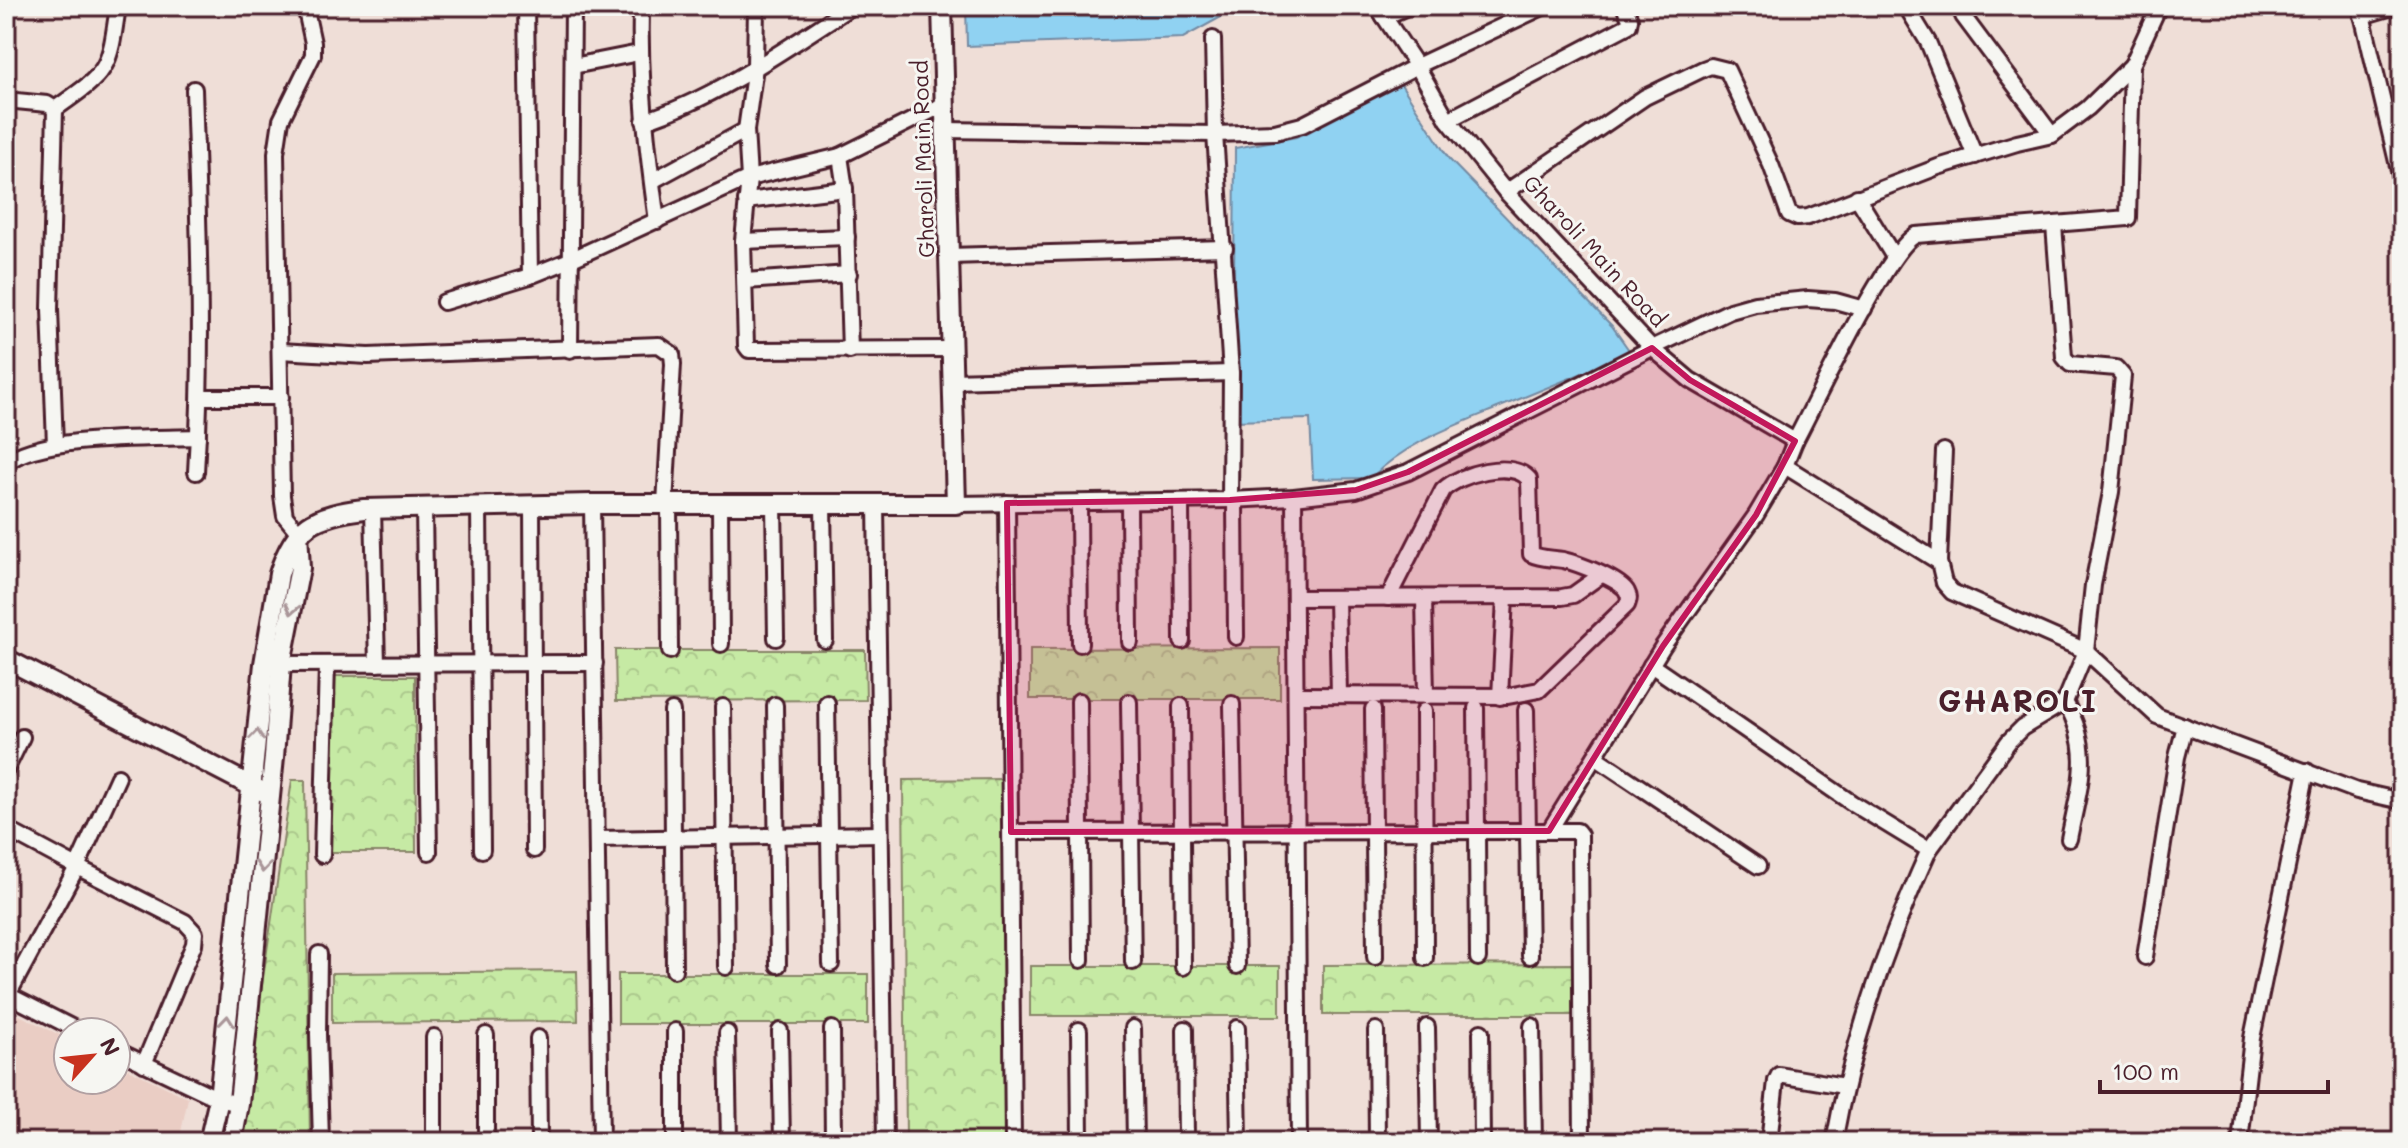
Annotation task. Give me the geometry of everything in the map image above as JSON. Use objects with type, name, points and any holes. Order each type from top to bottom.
[{"type":"street","points":[[55,109],[92,83],[104,69],[111,53],[118,6]]},
{"type":"street","points":[[209,1142],[219,1099],[252,787],[272,664],[300,568],[298,532],[285,516],[282,496],[277,136],[281,120],[313,55],[305,6]]},
{"type":"street","points":[[526,6],[530,276]]},
{"type":"street","points":[[570,350],[573,6]]},
{"type":"street","points":[[641,6],[639,53],[644,121],[657,221]]},
{"type":"street","points":[[756,6],[755,67],[746,130],[749,178],[743,241],[746,346],[749,350],[952,349]]},
{"type":"street","points":[[644,121],[685,105],[755,67],[852,6]]},
{"type":"street","name":"Gharoli Main Road","points":[[942,6],[956,504]]},
{"type":"street","points":[[1380,11],[1409,6]]},
{"type":"street","points":[[945,130],[1275,132],[1302,125],[1417,66],[1545,6]]},
{"type":"street","points":[[1448,120],[1629,25],[1630,19],[1624,6]]},
{"type":"street","points":[[1906,6],[1928,42],[1975,156]]},
{"type":"street","points":[[1506,192],[1645,97],[1711,66],[1727,70],[1771,165],[1789,214],[1798,218],[1808,217],[1975,156],[2052,135],[2088,108],[2132,65],[2159,6]]},
{"type":"street","points":[[2396,6],[2361,11],[2402,183]]},
{"type":"street","name":"Gharoli Main Road","points":[[1380,11],[1448,120],[1506,192],[1652,348],[1730,311],[1755,304],[1808,299],[1835,301],[1864,309]]},
{"type":"street","points":[[1963,16],[2052,135]]},
{"type":"street","points":[[1213,39],[1215,134],[1231,373],[1236,637]]},
{"type":"street","points":[[573,66],[639,53]]},
{"type":"street","points":[[1549,831],[1651,665],[1756,515],[1785,466],[1864,309],[1903,244],[1916,235],[2128,218],[2132,65]]},
{"type":"street","points":[[194,89],[200,397],[196,472]]},
{"type":"street","points":[[6,100],[47,104],[55,109]]},
{"type":"street","points":[[444,302],[530,276],[570,260],[749,178],[840,156],[945,104]]},
{"type":"street","points":[[55,109],[50,309],[55,445]]},
{"type":"street","points":[[652,181],[746,130]]},
{"type":"street","points":[[840,156],[845,189],[850,351]]},
{"type":"street","points":[[746,201],[845,189]]},
{"type":"street","points":[[1857,197],[1894,257]]},
{"type":"street","points":[[1834,1142],[1844,1086],[1887,949],[1929,850],[2009,741],[2022,728],[2065,702],[2086,651],[2093,585],[2111,492],[2123,376],[2116,368],[2070,364],[2064,357],[2054,225]]},
{"type":"street","points":[[743,241],[847,237]]},
{"type":"street","points":[[949,256],[1225,248]]},
{"type":"street","points":[[745,281],[849,274]]},
{"type":"street","points":[[280,351],[368,356],[659,345],[667,348],[672,354],[673,364],[667,504],[670,651]]},
{"type":"street","points":[[298,532],[316,519],[333,513],[373,509],[592,504],[1181,502],[1294,497],[1356,490],[1408,472],[1652,348],[1690,380],[1795,441]]},
{"type":"street","points":[[953,381],[1231,373]]},
{"type":"street","points":[[200,397],[281,397]]},
{"type":"street","points":[[6,463],[20,454],[55,445],[198,437]]},
{"type":"street","points":[[1944,451],[1939,562],[1944,583],[1952,592],[2086,651],[2157,716],[2357,791],[2402,801]]},
{"type":"street","points":[[1785,466],[1939,562]]},
{"type":"street","points":[[1296,695],[1339,695],[1425,703],[1529,694],[1539,690],[1627,605],[1628,593],[1601,575],[1565,560],[1531,554],[1530,486],[1527,475],[1510,470],[1472,473],[1453,481],[1443,490],[1388,598]]},
{"type":"street","points":[[1294,497],[1299,1142]]},
{"type":"street","points":[[1129,502],[1130,642]]},
{"type":"street","points":[[1181,502],[1182,641]]},
{"type":"street","points":[[823,503],[825,640]]},
{"type":"street","points":[[1007,503],[1013,1142]]},
{"type":"street","points":[[1079,503],[1080,644]]},
{"type":"street","points":[[592,504],[601,1142]]},
{"type":"street","points":[[720,504],[721,644]]},
{"type":"street","points":[[774,504],[776,638]]},
{"type":"street","points":[[876,504],[885,1142]]},
{"type":"street","points":[[532,505],[534,850]]},
{"type":"street","points":[[479,506],[482,850]]},
{"type":"street","points":[[424,508],[429,852]]},
{"type":"street","points":[[373,509],[377,664]]},
{"type":"street","points":[[1295,598],[1567,597],[1601,575]]},
{"type":"street","points":[[1337,598],[1339,695]]},
{"type":"street","points":[[1424,598],[1425,958]]},
{"type":"street","points":[[1500,697],[1505,598]]},
{"type":"street","points":[[6,659],[270,796]]},
{"type":"street","points":[[272,664],[595,663]]},
{"type":"street","points":[[232,1142],[239,1104],[270,796],[272,664]]},
{"type":"street","points":[[322,855],[327,664]]},
{"type":"street","points":[[1651,665],[1852,803],[1929,850]]},
{"type":"street","points":[[1079,701],[1081,960]]},
{"type":"street","points":[[1129,702],[1133,962]]},
{"type":"street","points":[[2065,702],[2077,722],[2083,767],[2069,839]]},
{"type":"street","points":[[827,703],[831,964]]},
{"type":"street","points":[[1232,704],[1237,966]]},
{"type":"street","points":[[775,705],[778,965]]},
{"type":"street","points":[[1181,706],[1183,967]]},
{"type":"street","points":[[723,707],[726,967]]},
{"type":"street","points":[[1476,708],[1478,958]]},
{"type":"street","points":[[1373,709],[1375,957]]},
{"type":"street","points":[[1526,710],[1530,956]]},
{"type":"street","points":[[672,711],[674,970]]},
{"type":"street","points":[[2145,957],[2177,757],[2185,726]]},
{"type":"street","points":[[6,770],[22,737]]},
{"type":"street","points":[[1595,757],[1758,866]]},
{"type":"street","points":[[2240,1142],[2252,1038],[2307,771]]},
{"type":"street","points":[[52,1018],[7,996],[77,867],[118,777]]},
{"type":"street","points":[[6,829],[185,922],[195,933],[194,944],[144,1064]]},
{"type":"street","points":[[1011,832],[1574,831],[1580,835],[1582,1142]]},
{"type":"street","points":[[597,839],[880,834]]},
{"type":"street","points":[[319,954],[321,1142]]},
{"type":"street","points":[[1532,1026],[1534,1142]]},
{"type":"street","points":[[1427,1027],[1429,1142]]},
{"type":"street","points":[[1133,1028],[1135,1142]]},
{"type":"street","points":[[1237,1028],[1239,1142]]},
{"type":"street","points":[[832,1029],[833,1142]]},
{"type":"street","points":[[1185,1029],[1186,1142]]},
{"type":"street","points":[[1079,1030],[1080,1142]]},
{"type":"street","points":[[1376,1030],[1377,1142]]},
{"type":"street","points":[[675,1031],[675,1142]]},
{"type":"street","points":[[780,1031],[782,1142]]},
{"type":"street","points":[[1481,1032],[1482,1142]]},
{"type":"street","points":[[727,1033],[729,1142]]},
{"type":"street","points":[[486,1035],[486,1142]]},
{"type":"street","points":[[434,1037],[434,1142]]},
{"type":"street","points":[[538,1038],[539,1142]]},
{"type":"street","points":[[132,1058],[219,1099],[239,1104]]},
{"type":"street","points":[[1769,1142],[1779,1075],[1844,1086]]},
{"type":"highlighted area","points":[[1652,348],[1690,380],[1795,441],[1756,515],[1663,646],[1549,831],[1011,832],[1007,503],[1230,500],[1356,490],[1408,472]]},
{"type":"shaded area","points":[[15,1013],[52,1031],[52,1096],[132,1096],[132,1071],[188,1098],[179,1142],[6,1142],[6,1029]]},
{"type":"green space","points":[[1280,648],[1280,699],[1030,699],[1030,649]]},
{"type":"green space","points":[[615,650],[865,650],[866,700],[616,701]]},
{"type":"green space","points":[[330,676],[415,676],[416,852],[331,852]]},
{"type":"green space","points":[[1002,779],[1005,1142],[906,1142],[903,780]]},
{"type":"green space","points":[[292,780],[305,780],[310,1142],[239,1142]]},
{"type":"green space","points":[[1573,964],[1573,1015],[1323,1015],[1323,965]]},
{"type":"green space","points":[[1030,966],[1280,966],[1280,1016],[1030,1016]]},
{"type":"green space","points":[[577,971],[578,1021],[332,1023],[332,973]]},
{"type":"green space","points":[[618,974],[868,974],[868,1024],[618,1024]]},
{"type":"water","points":[[966,6],[1241,6],[1183,38],[967,46]]},
{"type":"water","points":[[1397,78],[1449,159],[1612,326],[1631,353],[1432,436],[1400,454],[1371,478],[1313,479],[1310,419],[1233,421],[1235,148],[1296,137]]},
{"type":"district","name":"GHAROLI","points":[[2018,702]]}]
